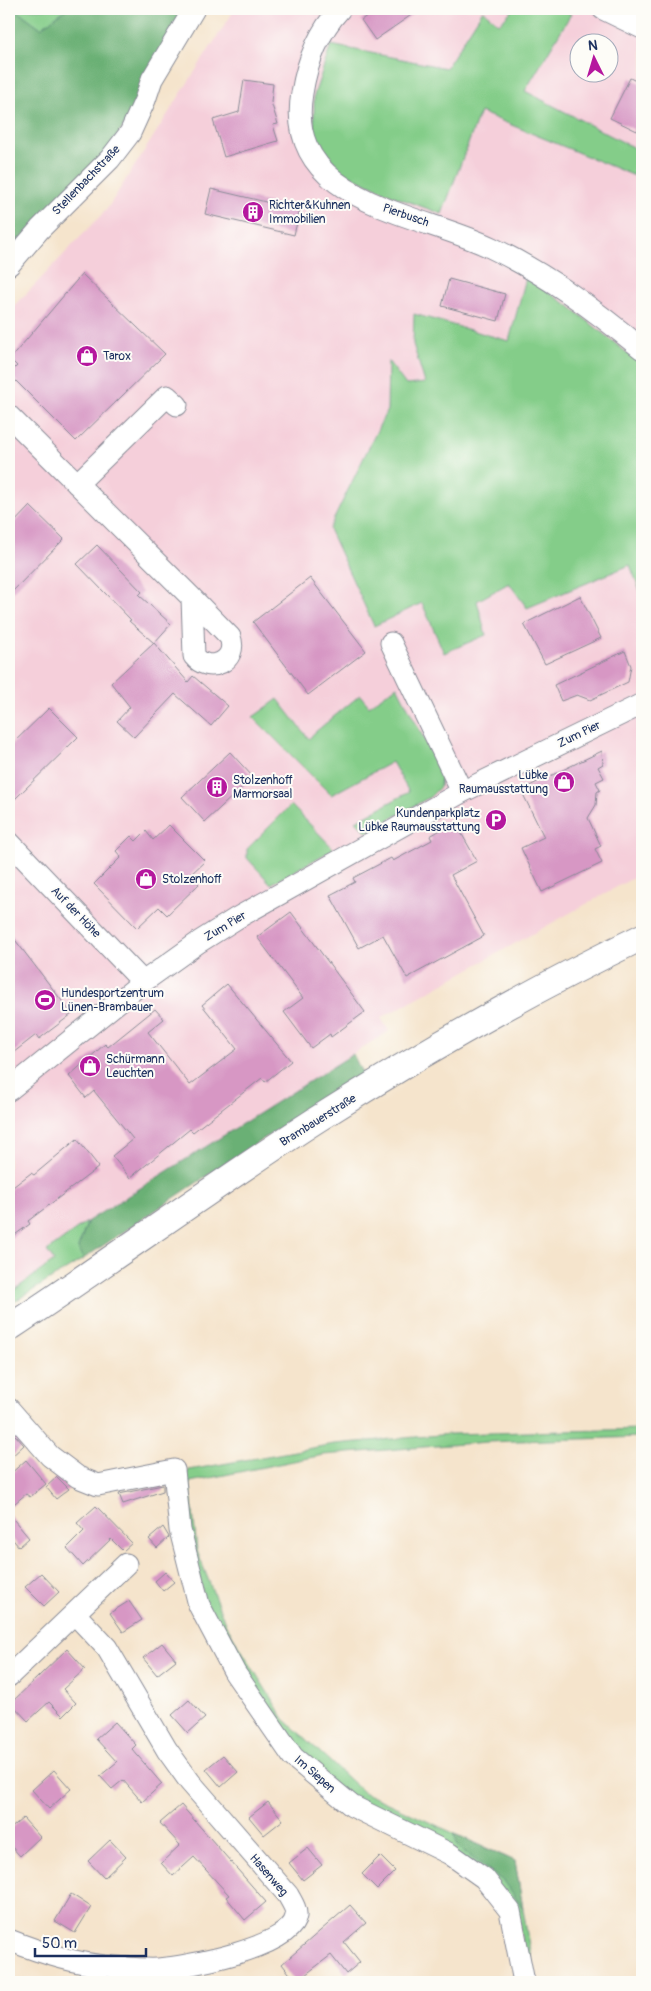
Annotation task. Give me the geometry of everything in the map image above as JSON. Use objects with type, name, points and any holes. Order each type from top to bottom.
[{"type":"main road","name":"Brambauerstraße","points":[[9,1328],[177,1212],[316,1120],[538,990],[642,937]]},
{"type":"street","name":"Stellenbachstraße","points":[[9,265],[40,228],[110,158],[130,132],[145,100],[152,79],[194,9]]},
{"type":"street","name":"Pierbusch","points":[[340,9],[315,46],[304,78],[298,118],[303,140],[313,161],[328,176],[367,201],[453,231],[525,264],[590,307],[642,349]]},
{"type":"street","points":[[604,9],[642,28]]},
{"type":"street","points":[[77,484],[167,396],[177,405]]},
{"type":"street","points":[[9,416],[192,598]]},
{"type":"street","points":[[391,643],[462,792]]},
{"type":"street","name":"Zum Pier","points":[[9,1090],[143,982],[199,942],[258,905],[462,792],[642,704]]},
{"type":"street","name":"Auf der Höhe","points":[[9,842],[143,982]]},
{"type":"street","name":"Im Siepen","points":[[9,1409],[50,1456],[78,1477],[98,1484],[174,1470],[180,1530],[199,1605],[235,1674],[293,1757],[352,1806],[450,1854],[484,1878],[510,1911],[524,1982]]},
{"type":"street","points":[[9,1676],[126,1564]]},
{"type":"street","name":"Hasenweg","points":[[9,1940],[67,1959],[102,1966],[156,1969],[200,1963],[241,1953],[280,1935],[292,1926],[296,1916],[288,1895],[222,1822],[167,1750],[107,1648],[75,1614]]},
{"type":"shaded area","points":[[235,9],[642,9],[642,873],[381,1018],[389,1031],[88,1221],[47,1251],[54,1260],[9,1294],[9,312],[107,209]]},
{"type":"green space","points":[[9,9],[15,9],[41,28],[66,9],[205,9],[101,159],[9,261]]},
{"type":"green space","points":[[15,9],[66,9],[41,28]]},
{"type":"green space","points":[[513,9],[561,9],[571,14],[525,91],[642,152],[642,179],[480,112],[442,214],[396,197],[341,171],[314,139],[314,95],[331,45],[446,68],[483,10],[499,24]]},
{"type":"green space","points":[[526,278],[568,305],[642,365],[642,596],[630,565],[527,608],[509,583],[477,601],[486,635],[444,653],[422,603],[374,626],[329,529],[387,410],[388,361],[406,385],[425,383],[413,344],[414,314],[509,341]]},
{"type":"green space","points":[[397,686],[441,772],[440,787],[430,797],[367,832],[356,821],[409,792],[392,762],[331,795],[253,717],[278,699],[309,739],[360,695],[369,706]]},
{"type":"green space","points":[[291,805],[334,849],[271,884],[247,858],[247,849]]},
{"type":"green space","points":[[353,1054],[363,1075],[229,1161],[83,1259],[78,1248],[88,1221]]},
{"type":"green space","points":[[88,1221],[78,1248],[83,1259],[9,1305],[9,1294],[54,1261],[47,1251]]},
{"type":"green space","points":[[642,1429],[642,1437],[487,1442],[323,1455],[190,1482],[197,1551],[226,1625],[284,1719],[363,1792],[515,1861],[535,1982],[528,1982],[517,1910],[332,1784],[267,1713],[204,1601],[181,1480],[189,1470],[334,1444],[451,1434]]},
{"type":"green space","points":[[454,1834],[515,1861],[523,1908],[503,1881],[458,1847]]},
{"type":"building","points":[[377,9],[420,9],[375,40],[361,20]]},
{"type":"building","points":[[630,78],[642,84],[642,121],[637,131],[610,118]]},
{"type":"building","points":[[244,80],[273,84],[271,102],[278,124],[273,125],[278,141],[224,157],[213,120],[239,112]]},
{"type":"building","name":"Richter&Kuhnen Immobilien","points":[[211,189],[300,210],[294,235],[205,214]]},
{"type":"building","name":"Tarox","points":[[82,274],[165,354],[76,441],[9,374],[17,366],[10,359]]},
{"type":"building","points":[[449,279],[505,294],[498,321],[442,306]]},
{"type":"building","points":[[30,506],[64,539],[9,595],[9,528]]},
{"type":"building","points":[[97,545],[142,592],[139,595],[171,624],[154,643],[129,621],[131,620],[77,564]]},
{"type":"building","points":[[310,578],[366,651],[308,695],[253,622]]},
{"type":"building","points":[[580,596],[601,638],[545,664],[524,624]]},
{"type":"building","points":[[154,643],[188,682],[193,676],[228,706],[211,726],[175,694],[134,737],[117,721],[130,707],[111,683]]},
{"type":"building","points":[[625,651],[631,666],[628,682],[590,700],[577,695],[561,701],[554,685]]},
{"type":"building","points":[[49,708],[78,737],[15,799],[9,793],[9,747]]},
{"type":"building","points":[[602,751],[603,764],[598,767],[604,778],[596,782],[600,790],[597,792],[596,805],[588,818],[601,846],[595,849],[602,863],[542,892],[521,848],[544,837],[521,790]]},
{"type":"building","name":"Stolzenhoff Marmorsaal","points":[[230,752],[253,777],[205,822],[182,797]]},
{"type":"building","points":[[455,822],[477,861],[451,875],[484,936],[407,978],[383,935],[359,948],[330,895],[355,882],[353,878],[391,858],[393,861],[432,840],[430,836]]},
{"type":"building","name":"Stolzenhoff","points":[[169,825],[205,861],[190,875],[199,884],[167,915],[159,907],[137,928],[94,884],[121,857],[116,851],[131,836],[136,841],[146,831],[153,840]]},
{"type":"building","points":[[291,912],[365,1012],[331,1037],[330,1034],[311,1048],[284,1012],[303,998],[257,937]]},
{"type":"building","points":[[9,932],[72,1014],[39,1039],[36,1035],[9,1056]]},
{"type":"building","points":[[227,984],[291,1061],[265,1082],[262,1078],[193,1132],[190,1129],[130,1178],[112,1156],[133,1139],[94,1091],[86,1098],[69,1076],[105,1044],[108,1047],[155,1009],[164,1019],[148,1032],[190,1085],[237,1049],[202,1005]]},
{"type":"building","points":[[77,1139],[99,1167],[28,1221],[30,1224],[9,1239],[9,1190],[31,1173],[34,1175]]},
{"type":"building","points":[[15,1435],[24,1445],[9,1459],[9,1441]]},
{"type":"building","points":[[26,1460],[46,1484],[30,1497],[26,1494],[9,1508],[9,1475]]},
{"type":"building","points":[[57,1477],[69,1489],[56,1499],[46,1487]]},
{"type":"building","points":[[163,1485],[163,1491],[123,1504],[119,1494]]},
{"type":"building","points":[[96,1506],[132,1543],[123,1551],[111,1539],[83,1566],[67,1548],[84,1531],[77,1523]]},
{"type":"building","points":[[9,1514],[29,1538],[19,1547],[9,1535]]},
{"type":"building","points":[[163,1527],[169,1537],[157,1548],[149,1539]]},
{"type":"building","points":[[165,1572],[174,1582],[163,1591],[155,1581]]},
{"type":"building","points":[[41,1573],[59,1592],[44,1606],[25,1587]]},
{"type":"building","points":[[129,1601],[142,1620],[123,1632],[110,1613]]},
{"type":"building","points":[[162,1643],[176,1660],[157,1675],[143,1658]]},
{"type":"building","points":[[67,1649],[85,1669],[63,1689],[76,1703],[63,1716],[49,1702],[28,1721],[11,1703]]},
{"type":"building","points":[[189,1700],[205,1718],[188,1733],[172,1715]]},
{"type":"building","points":[[115,1722],[136,1745],[132,1749],[162,1784],[142,1802],[123,1780],[112,1789],[100,1776],[117,1762],[96,1739]]},
{"type":"building","points":[[223,1755],[238,1772],[221,1787],[206,1769]]},
{"type":"building","points":[[54,1770],[71,1789],[49,1809],[32,1790]]},
{"type":"building","points":[[268,1802],[283,1820],[264,1835],[249,1817]]},
{"type":"building","points":[[181,1805],[266,1902],[245,1920],[226,1897],[229,1895],[194,1857],[173,1876],[161,1863],[180,1845],[160,1823]]},
{"type":"building","points":[[23,1818],[40,1837],[20,1856],[9,1844],[9,1830]]},
{"type":"building","points":[[110,1840],[126,1857],[104,1878],[88,1861]]},
{"type":"building","points":[[308,1848],[322,1865],[303,1880],[289,1863]]},
{"type":"building","points":[[380,1856],[395,1871],[377,1889],[362,1874]]},
{"type":"building","points":[[71,1894],[91,1907],[75,1933],[55,1921]]},
{"type":"building","points":[[350,1905],[366,1923],[344,1942],[360,1962],[346,1974],[331,1955],[296,1982],[282,1964]]},
{"type":"place","name":"Richter&Kuhnen Immobilien","points":[[253,212]]},
{"type":"place","name":"Tarox","points":[[87,356]]},
{"type":"place","name":"Lübke Raumausstattung","points":[[564,782]]},
{"type":"place","name":"Stolzenhoff Marmorsaal","points":[[217,787]]},
{"type":"place","name":"Kundenparkplatz Lübke Raumausstattung","points":[[496,820]]},
{"type":"place","name":"Stolzenhoff","points":[[146,879]]},
{"type":"place","name":"Hundesportzentrum Lünen-Brambauer","points":[[45,1000]]},
{"type":"place","name":"Schürmann Leuchten","points":[[90,1066]]}]
